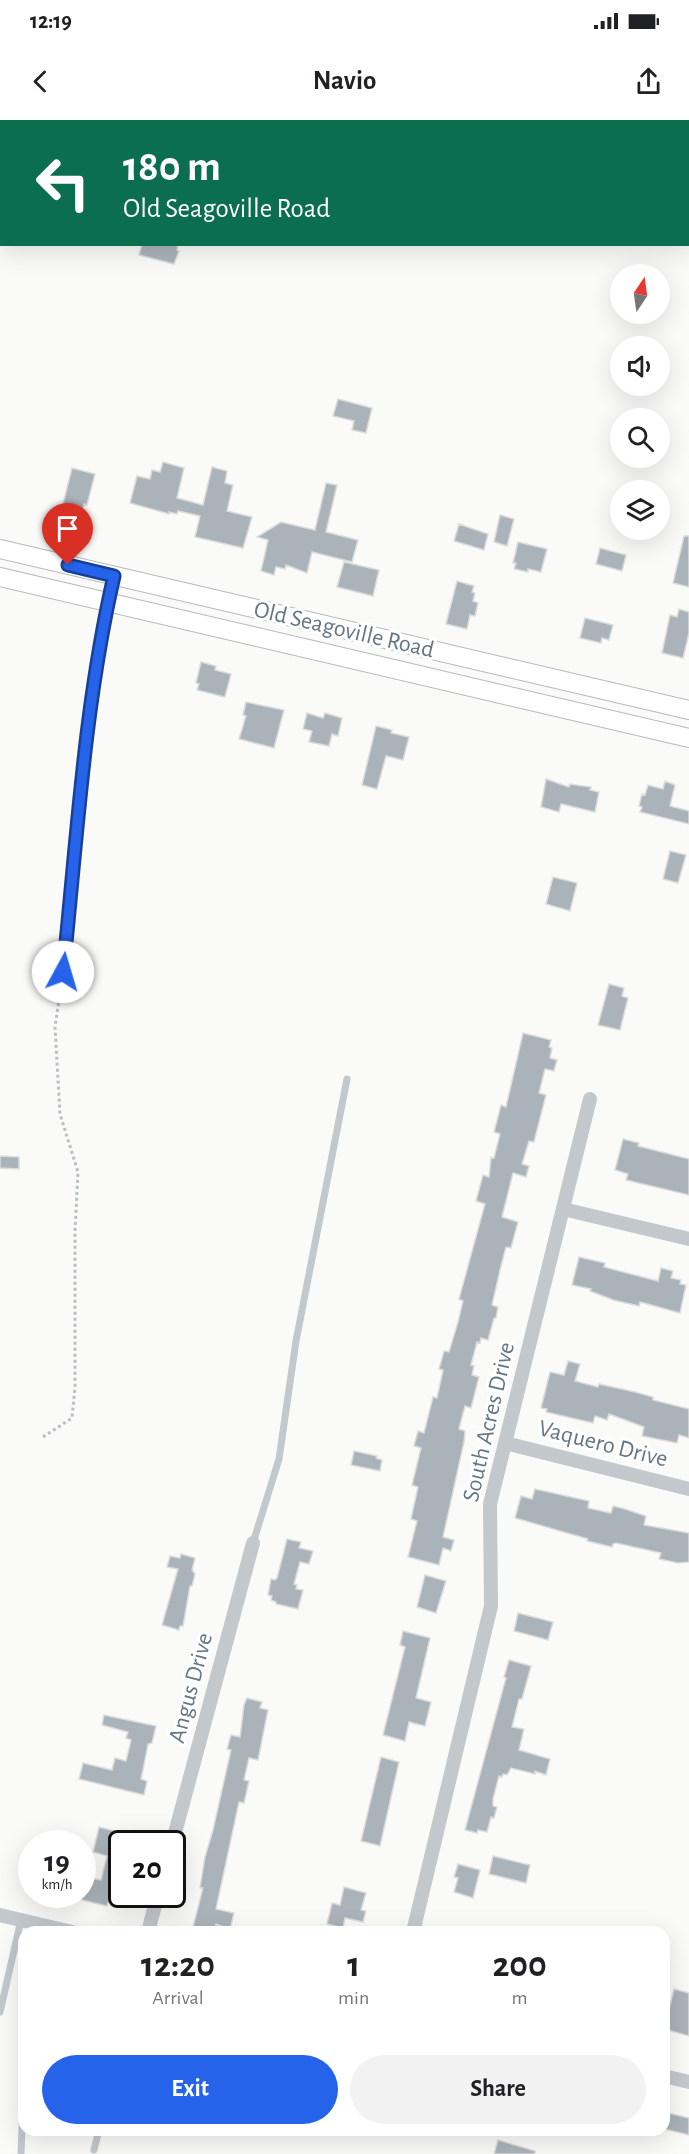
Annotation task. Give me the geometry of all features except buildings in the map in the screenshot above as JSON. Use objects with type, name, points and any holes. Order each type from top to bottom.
[{"type":"main road","name":"Old Seagoville Road","points":[[0,549],[689,710]]},
{"type":"main road","points":[[107,602],[114,576]]},
{"type":"main road","name":"Old Seagoville Road","points":[[0,577],[689,738]]},
{"type":"main road","points":[[316,651],[323,625]]},
{"type":"street","name":"South Acres Drive","points":[[414,1926],[491,1606],[490,1504],[590,1099]]},
{"type":"street","points":[[562,1209],[689,1239]]},
{"type":"street","name":"Vaquero Drive","points":[[505,1443],[689,1489]]},
{"type":"street","name":"Angus Drive","points":[[176,1830],[253,1543]]},
{"type":"street","points":[[150,1926],[154,1908]]},
{"type":"street","points":[[0,1915],[46,1926]]},
{"type":"street","points":[[670,2077],[689,2082]]},
{"type":"lane","points":[[63,972],[89,715],[107,602]]},
{"type":"lane","points":[[253,1543],[279,1459],[296,1341],[347,1079]]},
{"type":"lane","points":[[20,1926],[21,1920]]},
{"type":"lane","points":[[0,2012],[18,1933]]},
{"type":"lane","points":[[21,2154],[22,2136]]},
{"type":"lane","points":[[94,2150],[98,2136]]},
{"type":"path","points":[[43,1437],[72,1418],[75,1387],[75,1231],[78,1172],[60,1114],[55,1027],[63,972]]},
{"type":"route","points":[[63,972],[89,715],[97,656],[114,576],[68,565]]}]
